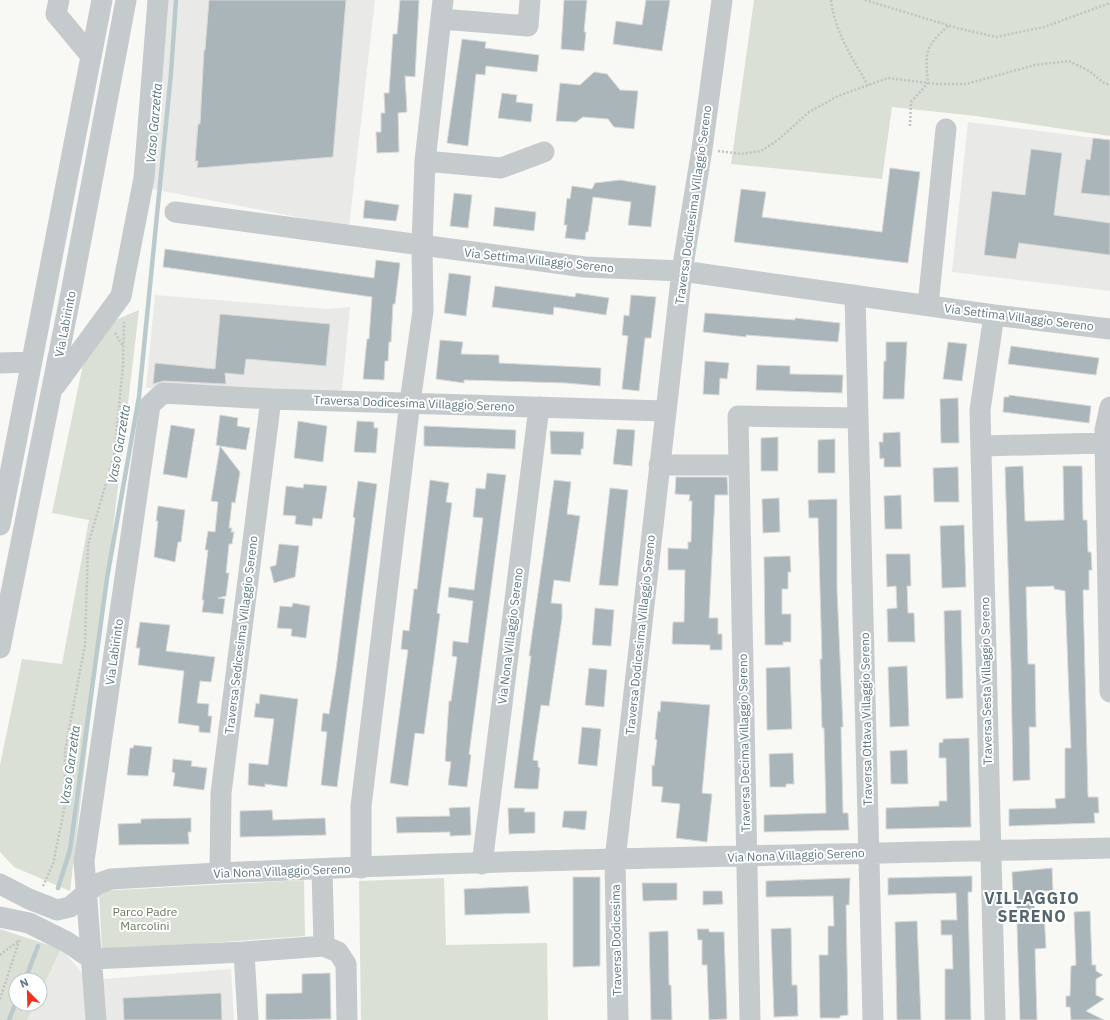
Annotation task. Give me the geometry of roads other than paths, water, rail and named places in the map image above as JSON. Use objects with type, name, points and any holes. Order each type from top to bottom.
[{"type":"street","points":[[59,0],[56,14],[91,56]]},
{"type":"street","name":"Via Labirinto","points":[[0,525],[4,485],[32,362],[102,0]]},
{"type":"street","name":"Via Labirinto","points":[[0,648],[52,391],[126,0]]},
{"type":"street","points":[[52,391],[121,296],[144,178],[158,0]]},
{"type":"street","points":[[361,868],[361,806],[410,402],[423,311],[422,246],[425,161],[442,10],[528,26],[530,0]]},
{"type":"street","name":"Traversa Dodicesima Villaggio Sereno","points":[[615,860],[682,271],[702,149],[722,0]]},
{"type":"street","name":"Via Settima Villaggio Sereno","points":[[928,305],[946,129]]},
{"type":"street","points":[[425,161],[501,168],[544,152]]},
{"type":"street","name":"Via Settima Villaggio Sereno","points":[[175,212],[585,267],[682,271],[994,315],[1110,329]]},
{"type":"street","name":"Traversa Ottava Villaggio Sereno","points":[[855,295],[873,1020]]},
{"type":"street","name":"Traversa Sesta Villaggio Sereno","points":[[994,315],[980,410],[995,1020]]},
{"type":"street","points":[[0,363],[32,362]]},
{"type":"street","name":"Via Labirinto","points":[[86,893],[84,862],[150,405],[163,394]]},
{"type":"street","name":"Traversa Dodicesima Villaggio Sereno","points":[[163,394],[271,399],[410,402],[665,411]]},
{"type":"street","name":"Traversa Sedicesima Villaggio Sereno","points":[[220,873],[221,793],[271,399]]},
{"type":"street","name":"Via Nona Villaggio Sereno","points":[[482,864],[539,407]]},
{"type":"street","points":[[1110,407],[1105,430],[1110,692]]},
{"type":"street","name":"Traversa Decima Villaggio Sereno","points":[[750,1020],[738,416],[858,418]]},
{"type":"street","points":[[981,446],[1105,443]]},
{"type":"street","points":[[659,465],[738,465]]},
{"type":"street","name":"Via Nona Villaggio Sereno","points":[[1,882],[37,902],[57,910],[70,907],[96,884],[111,879],[220,873],[482,864],[746,856],[1110,848]]},
{"type":"street","name":"Traversa Dodicesima","points":[[615,860],[618,1020]]},
{"type":"street","points":[[322,870],[324,946]]},
{"type":"street","points":[[86,893],[96,1020]]},
{"type":"street","points":[[2,918],[29,923],[66,942],[92,959],[244,952],[324,946],[338,952],[346,964],[347,1020]]},
{"type":"street","points":[[244,952],[248,1020]]},
{"type":"waterway","name":"Vaso Garzetta","points":[[58,888],[70,850],[107,578],[139,397],[171,73],[176,0]]},
{"type":"waterway","name":"Vaso Garzetta","points":[[28,972],[38,946]]},
{"type":"waterway","name":"Vaso Garzetta","points":[[9,1020],[12,1012]]},
{"type":"district","name":"VILLAGGIO SERENO","points":[[1032,907]]},
{"type":"park label","name":"Parco Padre Marcolini","points":[[145,918]]}]
